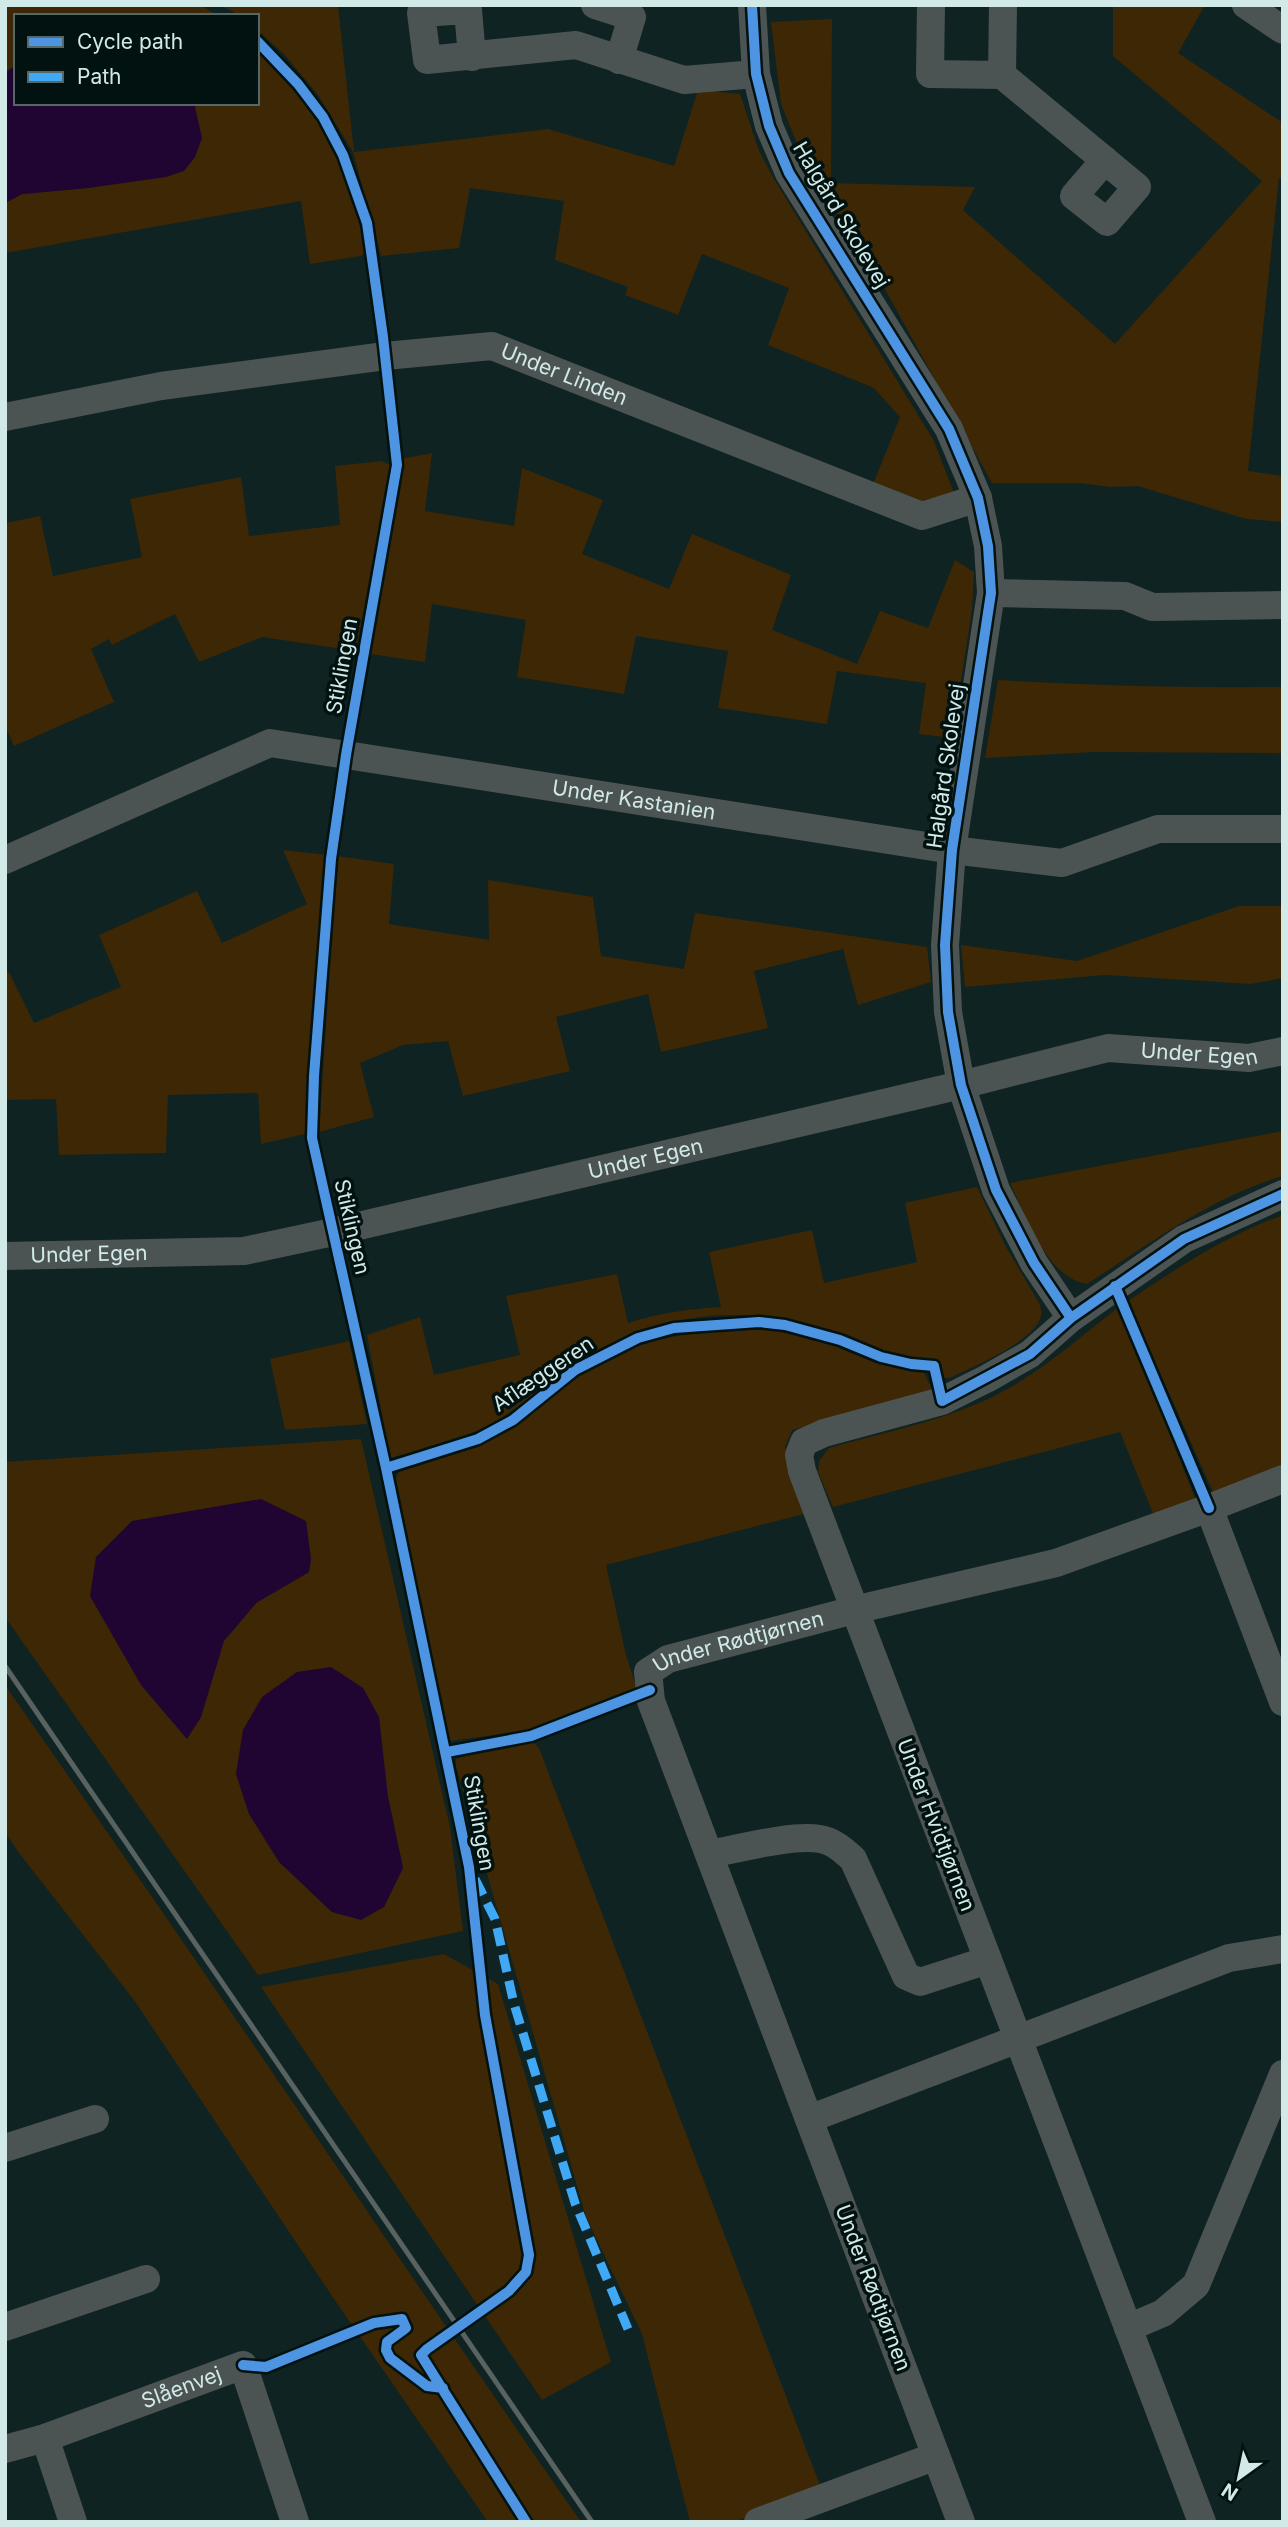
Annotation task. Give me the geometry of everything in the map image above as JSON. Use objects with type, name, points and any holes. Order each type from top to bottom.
[{"type":"street","points":[[576,45],[589,5]]},
{"type":"street","points":[[595,5],[632,17],[619,60]]},
{"type":"street","name":"Halgård Skolevej","points":[[752,5],[755,74],[769,126],[789,173],[949,429],[978,498],[988,546],[991,593],[952,850],[945,945],[948,1012],[961,1085],[996,1190],[1034,1263],[1071,1318]]},
{"type":"street","points":[[931,5],[930,74],[1002,75],[1105,160]]},
{"type":"street","points":[[1002,75],[1003,5]]},
{"type":"street","points":[[1246,5],[1282,28]]},
{"type":"street","points":[[472,57],[576,45],[684,80],[755,74]]},
{"type":"street","name":"Under Linden","points":[[5,417],[161,386],[385,356],[492,346],[922,516],[978,498]]},
{"type":"street","points":[[991,593],[1125,596],[1152,607],[1283,604]]},
{"type":"street","name":"Under Kastanien","points":[[5,860],[270,743],[952,850],[1062,863],[1158,829],[1283,829]]},
{"type":"street","name":"Under Egen","points":[[5,1256],[244,1251],[961,1085],[1108,1048],[1249,1058],[1283,1051]]},
{"type":"street","points":[[1071,1318],[1184,1239],[1283,1194]]},
{"type":"street","name":"Under Hvidtjørnen","points":[[1071,1318],[1030,1354],[942,1401],[824,1433],[804,1442],[799,1455],[802,1471],[854,1610],[1202,2522]]},
{"type":"street","points":[[854,1610],[1056,1563],[1283,1479]]},
{"type":"street","points":[[1209,1508],[1283,1702]]},
{"type":"street","name":"Under Rødtjørnen","points":[[854,1610],[668,1659],[649,1672],[651,1701],[961,2522]]},
{"type":"street","points":[[709,1854],[796,1839],[820,1839],[839,1846],[853,1858],[906,1976],[920,1982],[988,1960]]},
{"type":"street","points":[[809,2119],[1229,1958],[1283,1949]]},
{"type":"street","points":[[1128,2328],[1163,2313],[1196,2285],[1283,2074]]},
{"type":"street","points":[[5,2148],[95,2119]]},
{"type":"street","points":[[5,2327],[146,2279]]},
{"type":"street","name":"Slåenvej","points":[[5,2449],[45,2438],[243,2365],[295,2522]]},
{"type":"street","points":[[45,2438],[73,2522]]},
{"type":"street","points":[[758,2522],[936,2456]]},
{"type":"shaded area","points":[[10,5],[200,5],[216,14],[14,14],[14,66],[5,73],[5,8]]},
{"type":"shaded area","points":[[220,5],[338,5],[354,152],[548,129],[674,166],[698,90],[740,94],[759,151],[774,179],[934,441],[954,493],[922,502],[874,482],[900,417],[874,388],[768,345],[789,288],[702,254],[678,315],[625,295],[628,287],[555,260],[564,201],[470,188],[459,248],[381,256],[353,152],[318,95],[284,54],[259,32],[259,14],[237,14]]},
{"type":"shaded area","points":[[1113,5],[1205,5],[1178,53],[1283,123],[1283,178],[1279,178],[1248,471],[1283,476],[1283,522],[1246,519],[1138,486],[992,483],[870,262],[808,171],[781,104],[771,22],[832,19],[831,183],[975,187],[963,210],[1115,344],[1262,181],[1113,56]]},
{"type":"shaded area","points":[[259,50],[300,93],[329,138],[348,186],[367,251],[361,256],[310,264],[301,201],[5,253],[5,203],[22,194],[88,188],[196,108],[195,105],[259,105]]},
{"type":"shaded area","points":[[14,66],[14,105],[194,105],[202,138],[195,157],[184,171],[166,177],[22,194],[5,203],[5,73]]},
{"type":"shaded area","points":[[432,453],[425,511],[514,526],[522,468],[603,500],[582,554],[669,589],[692,534],[791,575],[772,630],[857,664],[880,611],[928,628],[955,560],[974,572],[972,610],[952,738],[919,734],[926,683],[837,671],[827,724],[718,708],[728,651],[636,636],[624,694],[517,677],[526,620],[432,604],[425,662],[370,654],[400,459]]},
{"type":"shaded area","points":[[381,461],[391,465],[356,651],[262,637],[199,662],[175,614],[112,645],[109,639],[91,649],[114,702],[14,746],[5,725],[5,523],[40,516],[53,576],[142,557],[130,499],[241,477],[249,536],[340,525],[335,466]]},
{"type":"shaded area","points":[[998,680],[1140,686],[1283,687],[1283,753],[1095,752],[985,758]]},
{"type":"shaded area","points":[[283,850],[327,855],[305,1134],[261,1144],[258,1093],[168,1095],[166,1153],[59,1155],[56,1099],[5,1100],[5,974],[9,972],[34,1023],[121,987],[99,935],[197,891],[222,943],[307,904]]},
{"type":"shaded area","points":[[337,856],[394,864],[389,924],[489,940],[488,880],[593,897],[601,956],[684,969],[695,913],[927,947],[931,982],[858,1005],[843,949],[754,971],[768,1028],[661,1052],[648,994],[556,1017],[570,1071],[463,1096],[448,1041],[403,1045],[360,1063],[374,1117],[319,1132]]},
{"type":"shaded area","points":[[1239,906],[1283,906],[1283,978],[1251,984],[1105,975],[965,987],[961,945],[1077,961]]},
{"type":"shaded area","points":[[1283,1131],[1283,1176],[1256,1185],[1206,1209],[1087,1284],[1073,1279],[1049,1258],[1031,1228],[1010,1183]]},
{"type":"shaded area","points":[[977,1187],[1005,1245],[1039,1303],[1041,1315],[1034,1328],[1014,1345],[950,1378],[941,1378],[936,1360],[885,1351],[799,1322],[743,1315],[689,1319],[644,1330],[602,1348],[564,1371],[503,1417],[481,1429],[390,1458],[367,1335],[420,1317],[434,1375],[520,1355],[506,1296],[617,1274],[628,1323],[674,1312],[721,1307],[709,1252],[812,1230],[824,1283],[917,1262],[905,1203]]},
{"type":"shaded area","points":[[1283,1215],[1283,1467],[1213,1492],[1128,1301],[1222,1242]]},
{"type":"shaded area","points":[[1119,1307],[1195,1498],[1154,1516],[1120,1432],[833,1507],[818,1472],[819,1461],[829,1448],[930,1421],[988,1399],[1039,1369]]},
{"type":"shaded area","points":[[745,1329],[780,1331],[831,1344],[877,1363],[923,1371],[934,1393],[792,1430],[785,1447],[808,1513],[606,1565],[626,1655],[637,1689],[526,1731],[449,1741],[394,1481],[401,1469],[459,1451],[492,1437],[528,1415],[601,1361],[621,1352],[681,1335]]},
{"type":"shaded area","points":[[349,1341],[367,1424],[285,1430],[270,1359]]},
{"type":"shaded area","points":[[361,1439],[450,1827],[463,1931],[258,1975],[5,1617],[5,1462]],"holes":[[[306,1521],[309,1572],[256,1603],[224,1641]],[[388,1797],[403,1868],[332,1912],[309,1890]]]},
{"type":"shaded area","points":[[261,1499],[306,1521],[311,1559],[309,1572],[256,1603],[224,1641],[201,1717],[187,1739],[141,1685],[90,1596],[96,1557],[132,1521]]},
{"type":"shaded area","points":[[331,1667],[363,1688],[379,1717],[388,1797],[403,1868],[384,1907],[361,1920],[332,1912],[279,1862],[249,1814],[236,1774],[243,1730],[262,1697],[297,1672]]},
{"type":"shaded area","points":[[5,1685],[581,2522],[488,2522],[332,2296],[134,2000],[19,1853],[5,1832]]},
{"type":"shaded area","points":[[533,1742],[539,1748],[821,2488],[734,2522],[690,2522],[642,2334],[586,2217],[456,1766],[456,1759]]},
{"type":"shaded area","points":[[444,1954],[498,1984],[611,2362],[542,2400],[261,1987]]},
{"type":"railway","points":[[5,1666],[592,2522]]},
{"type":"marked path","points":[[475,1879],[495,1919],[514,2004],[575,2203],[628,2329]]},
{"type":"cycle path","points":[[752,5],[756,74],[769,126],[789,173],[949,429],[978,498],[988,546],[991,593],[952,850],[945,945],[948,1012],[961,1085],[996,1190],[1034,1263],[1071,1318]]},
{"type":"cycle path","name":"Stiklingen","points":[[259,43],[298,84],[323,117],[343,155],[367,223],[397,465],[346,755],[331,859],[314,1076],[312,1138],[386,1468],[469,1867],[485,2015],[529,2255],[526,2272],[509,2291],[421,2355],[526,2522]]},
{"type":"cycle path","name":"Aflæggeren","points":[[386,1468],[478,1439],[513,1420],[575,1370],[638,1338],[674,1328],[759,1322],[785,1325],[840,1340],[881,1357],[934,1366],[942,1401],[1030,1354],[1071,1318],[1184,1239],[1283,1194]]},
{"type":"cycle path","points":[[1115,1286],[1209,1508]]},
{"type":"cycle path","points":[[447,1752],[531,1736],[650,1690]]},
{"type":"cycle path","points":[[243,2365],[266,2367],[374,2323],[402,2319],[406,2328],[387,2342],[386,2350],[390,2358],[427,2386],[443,2388]]}]
